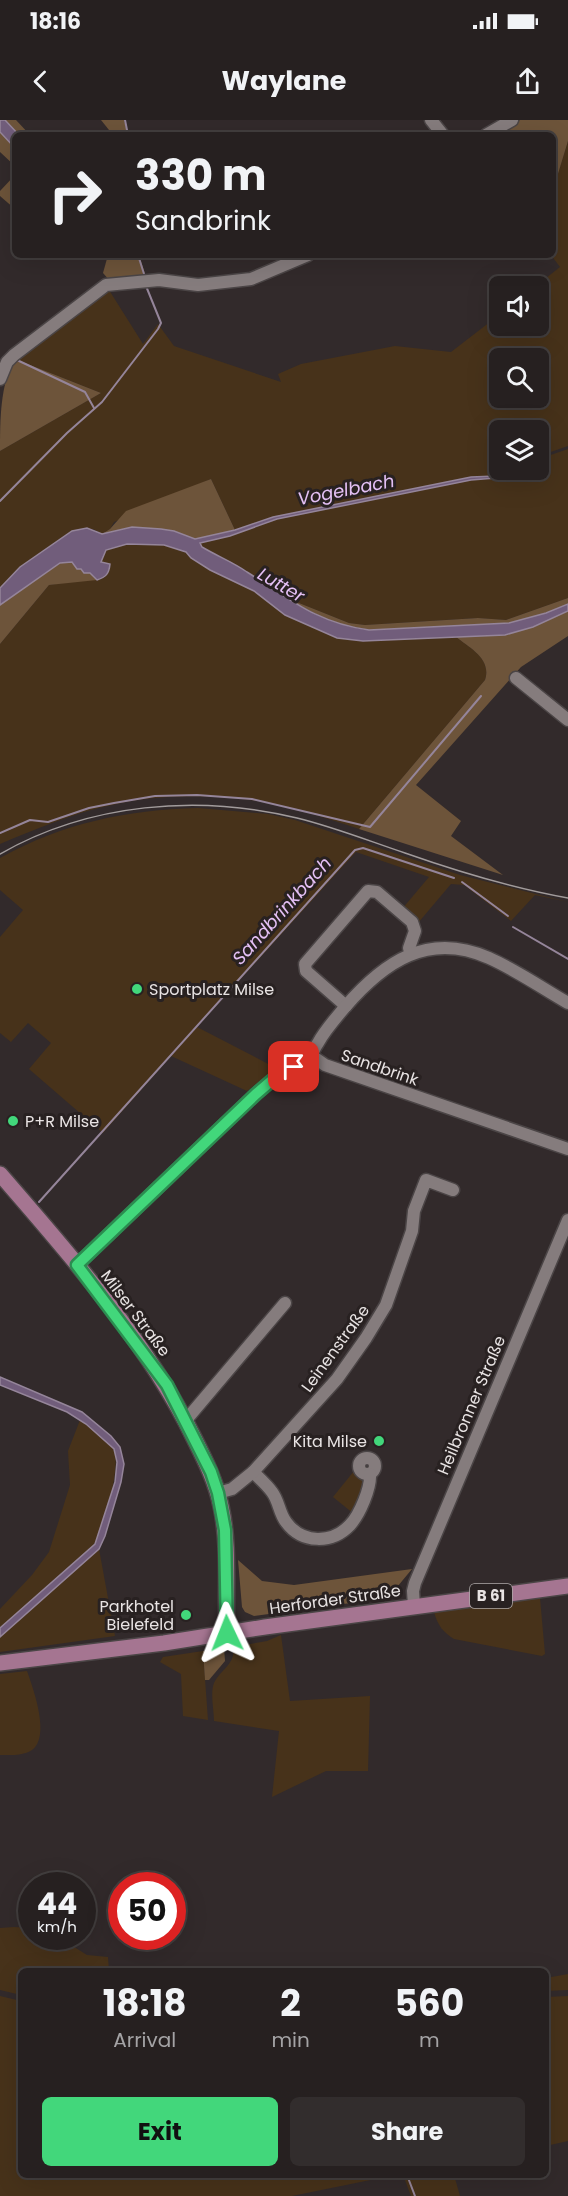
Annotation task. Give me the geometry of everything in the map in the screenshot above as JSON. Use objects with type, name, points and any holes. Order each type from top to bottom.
[{"type":"main road","name":"Milser Straße","points":[[0,1173],[77,1265],[160,1375],[186,1420],[208,1465],[218,1493],[225,1530],[227,1633]]},
{"type":"main road","name":"Herforder Straße","points":[[0,1663],[164,1643],[568,1586]]},
{"type":"street","points":[[431,120],[441,132]]},
{"type":"street","points":[[491,132],[512,120]]},
{"type":"street","points":[[0,379],[7,362],[14,355],[106,285],[159,280],[198,285],[251,279],[301,258]]},
{"type":"street","points":[[516,678],[568,720]]},
{"type":"street","points":[[346,1006],[306,970],[305,964],[368,891],[377,892],[412,922],[415,931],[409,948],[411,954]]},
{"type":"street","points":[[77,1265],[256,1094],[277,1076],[306,1062],[312,1056],[327,1029],[379,972],[411,954],[441,949],[479,954],[504,965],[568,1003]]},
{"type":"street","name":"Sandbrink","points":[[312,1056],[325,1065],[568,1149]]},
{"type":"street","name":"Leinenstraße","points":[[218,1493],[240,1484],[253,1472],[337,1379],[383,1312],[412,1231],[414,1211],[426,1180],[453,1190]]},
{"type":"street","name":"Heilbronner Straße","points":[[414,1606],[415,1583],[568,1220]]},
{"type":"street","points":[[186,1420],[285,1303]]},
{"type":"street","points":[[253,1472],[273,1493],[282,1516],[291,1528],[305,1537],[319,1539],[338,1534],[352,1523],[369,1483],[370,1473]]},
{"type":"shaded area","points":[[0,120],[16,120],[27,132],[12,132],[12,163],[0,152]]},
{"type":"shaded area","points":[[0,120],[5,120],[16,132],[12,132],[12,145],[0,132]]},
{"type":"shaded area","points":[[101,120],[124,120],[127,132],[111,132]]},
{"type":"shaded area","points":[[520,120],[568,120],[568,141],[556,180],[556,132],[499,132]]},
{"type":"shaded area","points":[[568,141],[568,446],[549,453],[549,420],[489,420],[489,476],[471,477],[273,517],[235,530],[211,479],[114,522],[110,529],[102,534],[93,529],[72,531],[20,567],[0,588],[0,451],[101,393],[15,359],[109,290],[143,344],[158,324],[174,346],[281,382],[278,374],[301,364],[395,346],[451,352],[489,323],[489,336],[549,336],[549,276],[560,267],[553,258],[556,258],[556,180]]},
{"type":"shaded area","points":[[12,178],[12,206],[0,196],[0,191]]},
{"type":"shaded area","points":[[107,258],[140,258],[146,277],[110,281],[103,273]]},
{"type":"shaded area","points":[[15,359],[101,393],[0,451],[4,391],[6,379]]},
{"type":"shaded area","points":[[568,449],[568,598],[506,620],[477,618],[365,625],[349,623],[284,597],[245,570],[202,547],[200,543],[230,536],[277,519],[471,480],[549,480],[549,456]]},
{"type":"shaded area","points":[[489,476],[489,479],[471,480],[277,519],[230,536],[200,543],[202,547],[242,568],[319,616],[351,627],[369,630],[509,623],[546,613],[568,604],[568,611],[533,627],[505,635],[363,641],[337,638],[285,615],[254,591],[210,570],[186,552],[164,545],[127,544],[106,550],[101,562],[110,564],[109,570],[105,576],[97,580],[90,573],[77,569],[72,562],[60,563],[0,605],[0,588],[20,567],[72,531],[87,528],[102,534],[132,527],[174,531],[195,539],[235,530],[273,517],[471,477]]},
{"type":"shaded area","points":[[211,479],[235,530],[195,539],[174,531],[132,527],[102,534],[110,529],[126,511]]},
{"type":"shaded area","points":[[127,544],[164,545],[186,552],[210,570],[254,591],[285,615],[351,639],[363,641],[456,637],[483,660],[485,680],[359,829],[271,803],[222,797],[185,796],[129,801],[97,808],[0,844],[0,644],[49,585],[105,577],[101,562],[106,550]]},
{"type":"shaded area","points":[[72,562],[97,580],[49,585],[0,644],[0,605],[60,563]]},
{"type":"shaded area","points":[[284,597],[349,623],[365,625],[478,618],[506,620],[568,598],[568,604],[546,613],[509,623],[369,630],[333,623]]},
{"type":"shaded area","points":[[568,611],[568,636],[521,667],[416,785],[461,821],[451,836],[503,875],[359,829],[485,680],[483,660],[456,637],[505,635],[533,627]]},
{"type":"shaded area","points":[[198,808],[268,814],[295,820],[460,875],[568,902],[535,895],[511,921],[464,885],[451,884],[418,923],[402,909],[429,877],[356,852],[197,1027],[276,1068],[247,1091],[171,1056],[103,1133],[29,1069],[51,1043],[28,1023],[11,1042],[0,1033],[0,937],[23,910],[0,890],[0,858],[71,827],[120,815]]},
{"type":"shaded area","points":[[0,1377],[82,1412],[111,1436],[120,1447],[124,1464],[121,1482],[99,1549],[0,1637],[0,1628],[95,1544],[115,1482],[117,1462],[114,1449],[86,1424],[67,1412],[0,1385]]},
{"type":"shaded area","points":[[80,1420],[104,1437],[112,1446],[116,1458],[110,1498],[98,1537],[91,1548],[0,1628],[0,1609],[32,1575],[49,1552],[70,1485],[68,1451]]},
{"type":"shaded area","points":[[354,1471],[365,1481],[354,1514],[333,1497]]},
{"type":"shaded area","points":[[99,1549],[115,1636],[0,1652],[0,1637]]},
{"type":"shaded area","points":[[238,1560],[262,1581],[294,1585],[412,1569],[388,1598],[254,1616],[245,1612],[242,1607]]},
{"type":"shaded area","points":[[540,1598],[545,1654],[542,1656],[454,1639],[441,1628],[434,1612]]},
{"type":"shaded area","points":[[281,1635],[290,1701],[370,1696],[368,1771],[326,1771],[272,1797],[279,1731],[214,1721],[212,1692],[214,1683],[232,1658],[233,1647],[267,1641]]},
{"type":"shaded area","points":[[224,1648],[225,1661],[209,1680],[205,1680],[203,1651]]},
{"type":"shaded area","points":[[203,1651],[208,1720],[183,1716],[181,1674],[160,1662],[163,1657]]},
{"type":"shaded area","points":[[27,1671],[39,1712],[40,1735],[32,1750],[16,1755],[0,1755],[0,1674]]},
{"type":"shaded area","points":[[18,1927],[18,1950],[79,1950],[87,1955],[108,1957],[109,1968],[18,1968],[18,1994],[0,1990],[0,1928]]},
{"type":"shaded area","points":[[568,1974],[568,1990],[549,1991],[549,1977]]},
{"type":"shaded area","points":[[0,1996],[18,2000],[18,2178],[380,2178],[292,2196],[0,2196]]},
{"type":"shaded area","points":[[568,1996],[568,2141],[549,2145],[549,1997]]},
{"type":"shaded area","points":[[404,2178],[455,2178],[460,2196],[411,2196]]},
{"type":"waterway","points":[[125,120],[127,132]]},
{"type":"waterway","points":[[139,258],[145,277]]},
{"type":"waterway","points":[[0,501],[67,433],[102,402],[158,329],[161,323],[146,286]]},
{"type":"waterway","points":[[17,360],[85,392],[94,408]]},
{"type":"waterway","points":[[0,833],[30,820],[48,822],[89,808],[114,803],[155,796],[197,795],[252,799],[370,827],[481,696]]},
{"type":"waterway","name":"Sandbrinkbach","points":[[39,1202],[355,850],[363,848],[454,878]]},
{"type":"waterway","name":"Sandbrinkbach","points":[[462,882],[508,916]]},
{"type":"waterway","name":"Sandbrinkbach","points":[[513,927],[568,959]]},
{"type":"waterway","points":[[408,2178],[415,2196]]},
{"type":"tram line","points":[[0,854],[70,823],[107,814],[183,805],[221,806],[297,818],[466,873],[568,898]]},
{"type":"place","name":"Sportplatz Milse","points":[[137,989]]},
{"type":"place","name":"P+R Milse","points":[[13,1121]]},
{"type":"place","name":"Kita Milse","points":[[379,1441]]},
{"type":"place","name":"Parkhotel Bielefeld","points":[[186,1615]]},
{"type":"route","points":[[227,1633],[224,1519],[211,1472],[167,1385],[77,1265],[256,1094],[277,1076],[294,1067]]},
{"type":"water label","name":"Vogelbach","points":[[346,490]]},
{"type":"water label","name":"Lutter","points":[[281,585]]}]
